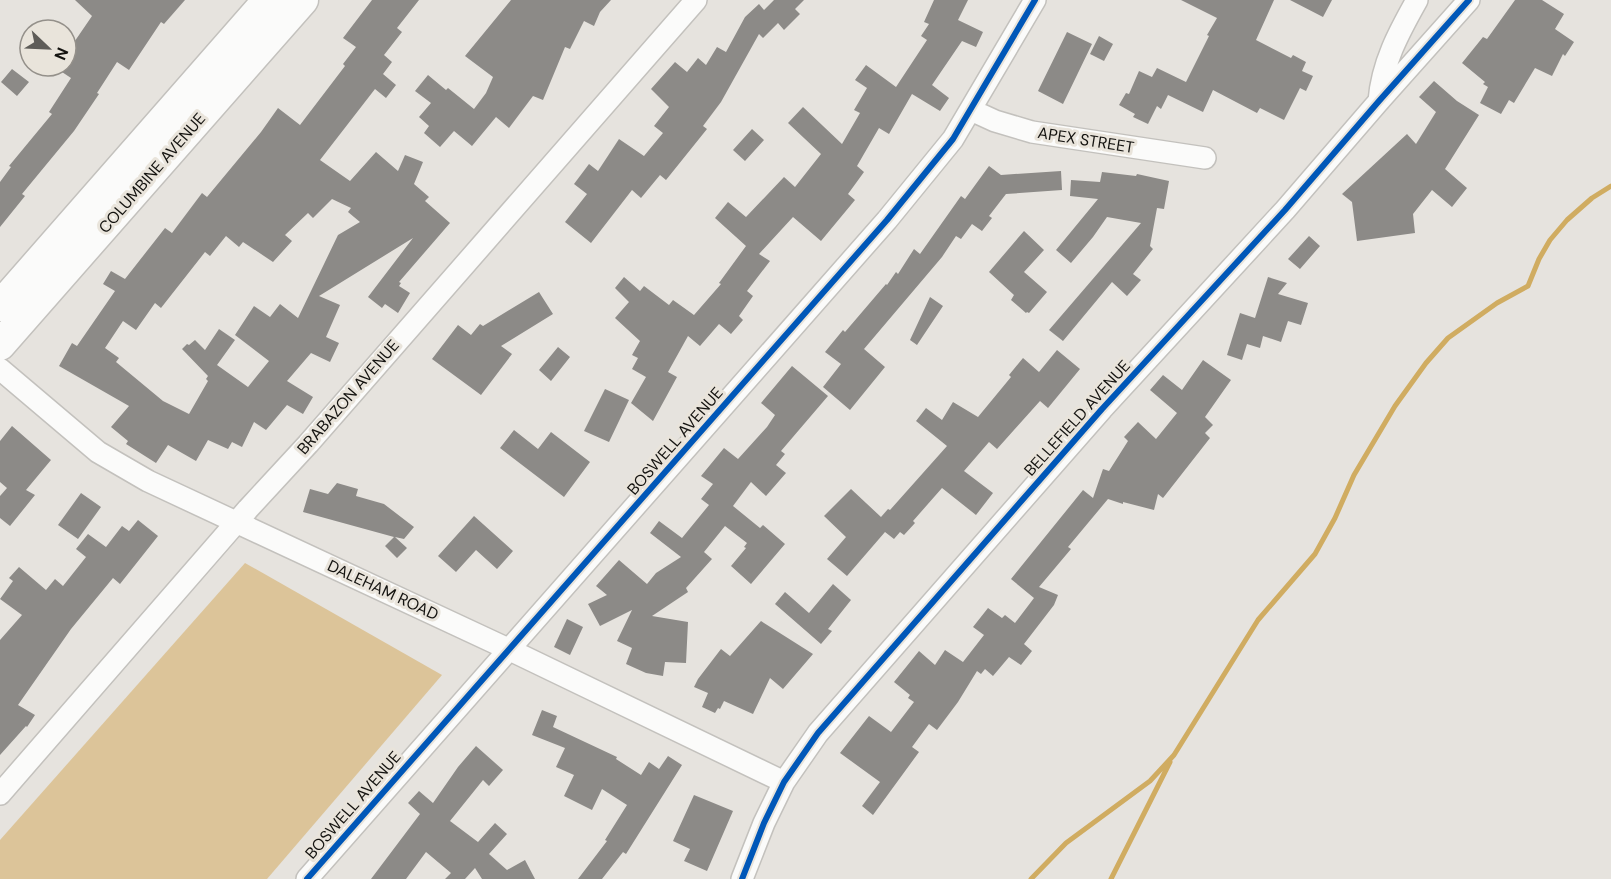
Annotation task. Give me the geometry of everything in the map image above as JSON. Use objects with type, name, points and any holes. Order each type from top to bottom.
[{"type":"main road","name":"COLUMBINE AVENUE","points":[[0,345],[227,67],[268,0]]},
{"type":"main road","name":"COLUMBINE AVENUE","points":[[0,306],[227,67],[303,0]]},
{"type":"street","name":"BRABAZON AVENUE","points":[[0,794],[696,0]]},
{"type":"street","name":"BOSWELL AVENUE","points":[[307,879],[887,220],[953,139],[1035,0]]},
{"type":"street","points":[[1379,101],[1387,59],[1417,0]]},
{"type":"street","name":"BELLEFIELD AVENUE","points":[[742,879],[764,823],[784,782],[818,733],[902,634],[1102,409],[1285,210],[1469,0]]},
{"type":"street","name":"APEX STREET","points":[[971,110],[995,121],[1032,132],[1204,158]]},
{"type":"street","name":"DALEHAM ROAD","points":[[0,369],[98,453],[148,481],[508,649],[784,782]]},
{"type":"shaded area","points":[[245,563],[442,675],[267,879],[0,879],[0,840]]},
{"type":"building","points":[[75,0],[185,0],[164,24],[161,22],[129,70],[117,62],[74,131],[22,194],[25,196],[0,227],[0,182],[11,167],[9,166],[52,114],[49,112],[71,78],[78,78],[78,36],[92,16]]},
{"type":"building","points":[[372,0],[419,0],[397,28],[402,32],[384,55],[392,62],[383,74],[396,85],[386,98],[375,89],[320,160],[350,181],[376,152],[398,171],[405,155],[423,162],[414,184],[429,197],[425,201],[450,223],[399,282],[401,283],[399,286],[410,293],[398,313],[385,304],[382,308],[368,297],[413,238],[319,296],[340,305],[326,337],[339,343],[330,362],[311,353],[287,381],[313,397],[303,414],[287,405],[266,430],[254,422],[242,447],[232,442],[228,449],[208,440],[196,461],[168,445],[156,463],[126,444],[128,441],[111,427],[129,406],[59,366],[72,343],[77,346],[115,291],[103,284],[111,271],[125,279],[165,228],[172,233],[202,193],[207,197],[278,108],[300,125],[345,66],[343,64],[356,47],[343,38]],"holes":[[[332,199],[351,208],[348,212],[360,222],[338,235],[298,318],[280,304],[270,317],[254,306],[235,335],[269,361],[248,387],[217,365],[235,340],[219,329],[205,350],[195,340],[182,349],[208,376],[206,379],[208,381],[189,414],[163,401],[116,362],[119,358],[105,348],[123,321],[136,330],[155,303],[161,308],[205,252],[210,256],[226,236],[239,247],[243,242],[273,262],[292,241],[285,235],[308,213],[313,218]]]},
{"type":"building","points":[[511,0],[611,0],[600,12],[594,26],[584,21],[570,49],[565,47],[543,100],[533,96],[509,128],[496,117],[472,146],[454,131],[440,147],[424,133],[429,126],[419,117],[431,103],[415,91],[428,75],[474,109],[486,93],[493,77],[465,56]]},
{"type":"building","points":[[774,0],[804,0],[795,9],[800,14],[784,30],[778,23],[763,38],[759,34],[721,102],[703,126],[707,129],[666,180],[660,175],[641,198],[632,190],[591,243],[565,222],[587,194],[574,184],[589,164],[598,171],[619,139],[644,156],[663,133],[654,126],[669,107],[651,89],[675,62],[687,72],[698,58],[706,65],[717,47],[726,52],[745,17],[759,4],[764,10]]},
{"type":"building","points":[[934,0],[968,0],[958,20],[983,32],[976,47],[962,41],[932,85],[949,98],[940,111],[912,94],[889,134],[879,128],[857,166],[864,172],[848,194],[855,200],[821,241],[793,217],[759,254],[770,261],[747,291],[753,296],[739,316],[743,320],[731,334],[719,324],[700,346],[688,336],[668,372],[677,377],[653,421],[631,403],[646,377],[632,369],[638,358],[632,355],[640,341],[615,318],[629,302],[615,288],[624,277],[640,291],[644,286],[669,305],[673,300],[694,315],[721,284],[719,283],[746,246],[715,218],[728,202],[746,217],[784,177],[795,187],[821,154],[788,123],[803,107],[842,144],[860,113],[854,110],[867,88],[855,80],[866,65],[896,87],[927,40],[921,36],[929,24],[924,22]]},
{"type":"building","points":[[1181,0],[1274,0],[1256,40],[1291,58],[1293,55],[1306,62],[1302,71],[1313,76],[1306,91],[1300,88],[1284,120],[1260,108],[1257,113],[1213,90],[1203,112],[1168,95],[1161,109],[1157,106],[1148,124],[1133,117],[1135,114],[1119,105],[1126,93],[1129,94],[1139,71],[1152,77],[1157,68],[1186,82],[1217,18]]},
{"type":"building","points":[[1290,0],[1332,0],[1323,17]]},
{"type":"building","points":[[1515,0],[1542,0],[1564,14],[1555,29],[1574,42],[1565,56],[1563,54],[1552,76],[1535,68],[1514,103],[1509,100],[1501,114],[1480,103],[1488,87],[1462,63],[1483,37],[1487,39]]},
{"type":"building","points":[[1067,32],[1092,44],[1063,104],[1038,91]]},
{"type":"building","points":[[1099,36],[1113,44],[1104,61],[1090,54]]},
{"type":"building","points":[[12,69],[18,74],[18,78],[24,78],[29,82],[17,96],[1,82]]},
{"type":"building","points":[[1434,81],[1457,101],[1479,115],[1445,169],[1467,188],[1452,207],[1432,190],[1413,214],[1415,233],[1357,241],[1352,202],[1342,194],[1407,134],[1416,144],[1436,112],[1419,97]]},
{"type":"building","points":[[752,129],[764,140],[745,161],[733,150]]},
{"type":"building","points":[[989,166],[1001,175],[1061,171],[1062,190],[1006,194],[989,216],[992,218],[982,231],[972,224],[961,239],[956,236],[942,257],[864,349],[885,367],[850,410],[823,387],[841,364],[825,352],[887,285],[896,272],[898,274],[914,249],[920,254],[961,196],[965,199]]},
{"type":"building","points":[[1102,172],[1136,176],[1137,174],[1169,181],[1164,209],[1157,208],[1150,246],[1153,249],[1133,274],[1141,280],[1127,296],[1112,282],[1063,341],[1049,330],[1141,223],[1107,217],[1071,263],[1056,250],[1098,199],[1070,196],[1071,180],[1100,182]]},
{"type":"building","points":[[1024,231],[1044,250],[1024,272],[1047,292],[1029,313],[1011,300],[1014,295],[989,272]]},
{"type":"building","points":[[1309,236],[1320,246],[1300,269],[1288,259]]},
{"type":"building","points":[[1268,277],[1287,283],[1278,294],[1308,303],[1301,325],[1288,321],[1281,342],[1263,336],[1260,348],[1247,344],[1242,360],[1227,355],[1240,313],[1255,318]]},
{"type":"building","points":[[539,292],[553,314],[501,346],[512,354],[481,395],[432,359],[458,325],[471,335],[480,324],[483,326]]},
{"type":"building","points":[[930,297],[943,306],[917,345],[910,340]]},
{"type":"building","points":[[558,347],[570,357],[551,381],[539,370]]},
{"type":"building","points":[[1057,350],[1080,369],[1048,408],[1040,401],[997,449],[989,442],[964,471],[993,493],[976,515],[942,488],[913,521],[915,523],[904,535],[900,532],[894,539],[885,532],[847,576],[827,559],[846,537],[824,516],[851,489],[881,517],[888,509],[890,510],[947,446],[916,421],[926,408],[942,420],[953,402],[978,417],[1011,377],[1009,375],[1023,358],[1039,372]]},
{"type":"building","points":[[1203,360],[1231,380],[1205,417],[1213,425],[1205,433],[1210,438],[1163,498],[1158,494],[1154,510],[1108,499],[1068,547],[1071,549],[1039,587],[1058,595],[1054,605],[1024,644],[1032,651],[1021,665],[1009,657],[993,676],[985,669],[981,674],[977,671],[937,730],[929,724],[912,747],[919,752],[873,815],[862,806],[880,782],[840,753],[869,716],[891,732],[914,702],[908,698],[910,695],[894,682],[919,651],[935,665],[945,650],[963,662],[984,635],[973,627],[988,608],[1002,618],[1005,615],[1015,623],[1034,598],[1011,579],[1083,490],[1093,498],[1103,469],[1109,471],[1128,441],[1124,437],[1138,422],[1156,439],[1177,413],[1150,390],[1163,375],[1182,390]]},
{"type":"building","points":[[792,366],[828,396],[781,451],[785,454],[776,465],[786,473],[766,496],[751,482],[733,506],[760,528],[763,525],[785,544],[751,584],[731,566],[746,548],[744,547],[747,543],[725,526],[704,552],[712,559],[686,588],[688,592],[652,616],[688,622],[686,663],[665,662],[663,676],[646,673],[626,664],[632,648],[617,641],[632,610],[600,626],[588,604],[607,595],[596,586],[619,560],[647,584],[656,573],[681,557],[650,533],[659,521],[682,538],[709,505],[701,499],[713,484],[701,476],[724,448],[738,459],[767,427],[775,415],[761,403]]},
{"type":"building","points":[[605,389],[629,400],[609,442],[584,431]]},
{"type":"building","points":[[12,426],[51,460],[26,490],[35,495],[10,526],[0,518],[0,496],[7,488],[0,482],[0,441]]},
{"type":"building","points":[[514,430],[538,449],[551,432],[590,462],[564,497],[500,448]]},
{"type":"building","points":[[337,483],[358,489],[356,496],[384,504],[414,527],[404,539],[395,537],[407,548],[397,558],[385,546],[394,537],[303,512],[310,489],[328,494]]},
{"type":"building","points":[[81,493],[101,507],[78,539],[58,525]]},
{"type":"building","points":[[474,516],[513,551],[497,569],[476,550],[456,572],[438,556]]},
{"type":"building","points":[[138,520],[158,536],[120,584],[113,578],[71,629],[18,705],[35,715],[27,727],[0,755],[0,640],[22,615],[0,599],[13,581],[9,578],[19,567],[46,590],[55,579],[63,586],[86,557],[76,549],[88,534],[106,547],[122,526],[129,531]]},
{"type":"building","points":[[833,584],[851,600],[828,629],[832,631],[821,644],[775,604],[785,592],[809,613]]},
{"type":"building","points":[[567,619],[583,627],[570,655],[554,647]]},
{"type":"building","points":[[761,621],[813,654],[783,689],[770,678],[753,714],[724,701],[715,713],[702,707],[708,693],[694,687],[698,679],[721,649],[730,656]]},
{"type":"building","points":[[542,710],[557,716],[553,727],[617,757],[616,759],[641,775],[649,762],[659,769],[668,756],[682,765],[626,854],[623,852],[602,879],[578,879],[607,841],[605,840],[627,805],[602,789],[592,810],[564,796],[574,775],[556,767],[565,748],[532,735]]},
{"type":"building","points":[[476,746],[503,770],[489,786],[483,780],[450,821],[478,842],[495,823],[507,834],[489,854],[507,870],[525,860],[535,879],[482,879],[475,868],[465,879],[445,879],[451,873],[426,852],[406,879],[371,879],[420,814],[408,803],[419,791],[433,803]]},
{"type":"building","points":[[694,795],[733,811],[707,871],[684,861],[690,849],[673,841]]},
{"type":"waterway","points":[[1031,879],[1066,843],[1150,781],[1174,755],[1258,620],[1315,554],[1335,518],[1354,475],[1395,406],[1426,363],[1448,338],[1497,303],[1528,286],[1550,240],[1567,220],[1592,198],[1611,186]]},
{"type":"waterway","points":[[1111,879],[1170,762]]},
{"type":"cycle path","points":[[307,879],[887,220],[953,139],[1035,0]]},
{"type":"cycle path","points":[[742,879],[764,823],[784,782],[818,733],[1102,409],[1285,210],[1469,0]]}]
